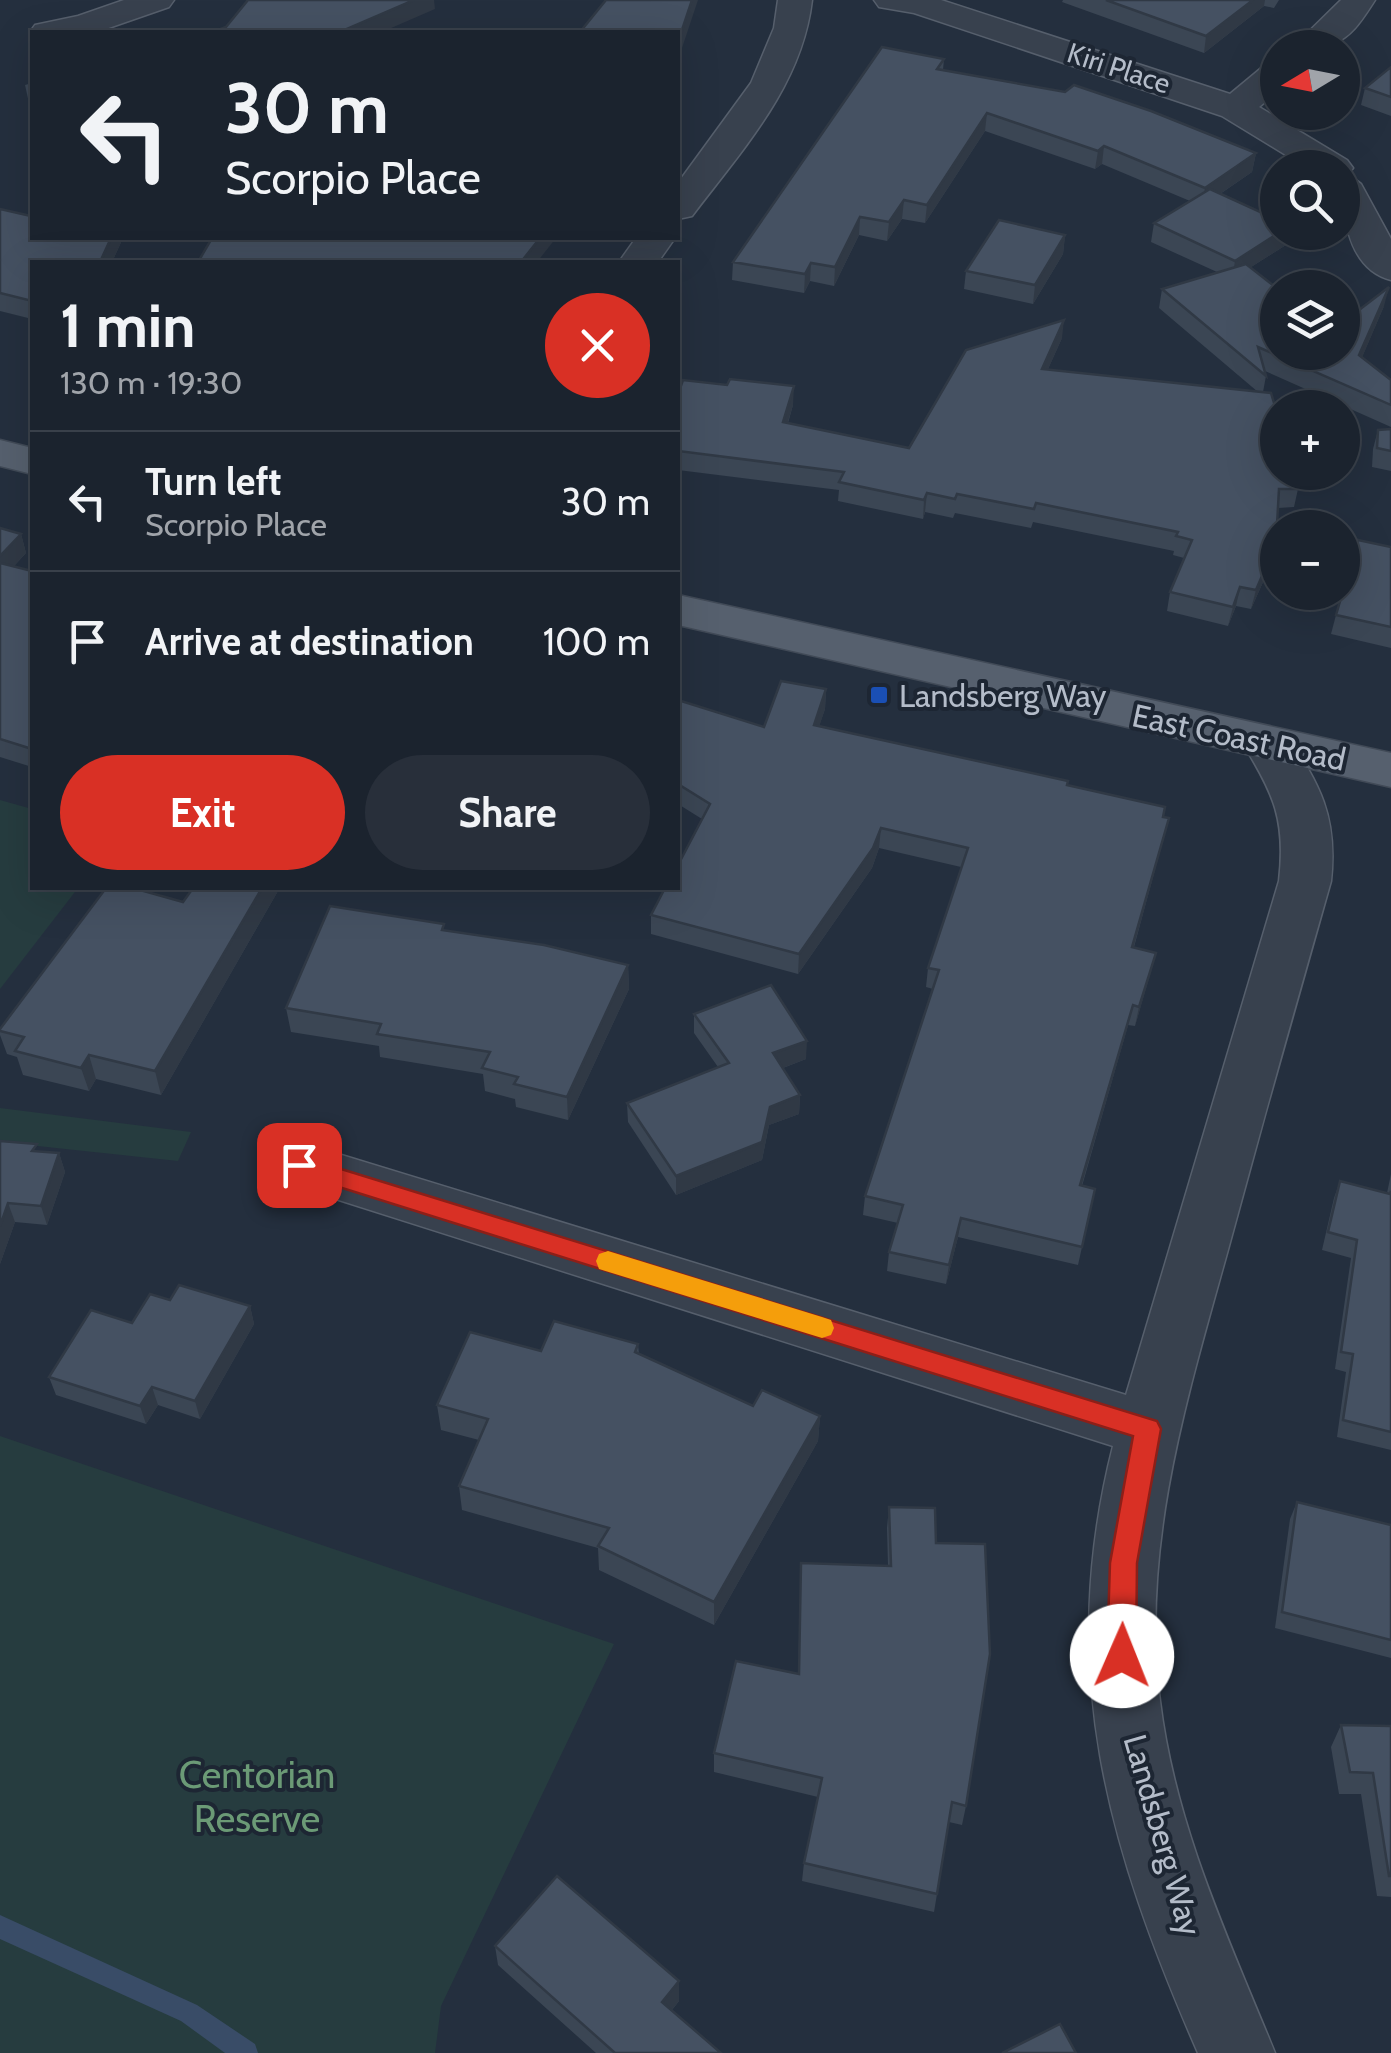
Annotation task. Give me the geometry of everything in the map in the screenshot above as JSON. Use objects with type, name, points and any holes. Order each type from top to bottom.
[{"type":"main road","points":[[0,453],[30,460]]},
{"type":"main road","name":"East Coast Road","points":[[680,610],[1391,770]]},
{"type":"street","points":[[58,30],[157,0]]},
{"type":"street","points":[[680,205],[769,84],[791,33],[795,0]]},
{"type":"street","name":"Kiri Place","points":[[891,0],[920,4],[1235,108],[1304,150]]},
{"type":"street","points":[[1330,30],[1358,0]]},
{"type":"street","points":[[1235,108],[1260,88]]},
{"type":"street","points":[[1360,218],[1382,260],[1391,268]]},
{"type":"street","name":"Landsberg Way","points":[[1237,2053],[1166,1872],[1136,1757],[1122,1656],[1123,1563],[1148,1429],[1304,881],[1310,840],[1302,800],[1268,744]]},
{"type":"street","points":[[299,1165],[1148,1429]]},
{"type":"green space","points":[[0,800],[30,808],[30,890],[76,890],[0,989]]},
{"type":"green space","points":[[0,1108],[191,1132],[178,1161],[0,1142]]},
{"type":"green space","name":"Centorian Reserve","points":[[0,1436],[614,1644],[441,2006],[435,2053],[0,2053]]},
{"type":"building","points":[[248,0],[414,0],[345,30],[218,30],[226,27]]},
{"type":"building","points":[[606,0],[692,0],[680,36],[680,30],[582,30]]},
{"type":"building","points":[[1106,0],[1253,0],[1206,36]]},
{"type":"building","points":[[882,47],[944,59],[937,69],[1065,92],[1074,85],[1256,153],[1205,188],[1104,146],[1098,151],[987,113],[927,205],[904,200],[889,222],[860,217],[835,267],[811,263],[805,274],[733,262]]},
{"type":"building","points":[[1391,67],[1391,97],[1365,88]]},
{"type":"building","points":[[1210,189],[1260,212],[1260,245],[1235,261],[1154,223]]},
{"type":"building","points":[[0,209],[30,216],[30,240],[110,240],[101,260],[30,260],[30,300],[0,293]]},
{"type":"building","points":[[999,220],[1065,235],[1035,285],[966,271]]},
{"type":"building","points":[[211,240],[538,240],[523,260],[199,260]]},
{"type":"building","points":[[1246,264],[1260,275],[1258,347],[1260,370],[1264,370],[1266,376],[1162,289]]},
{"type":"building","points":[[1389,287],[1360,353],[1360,309]]},
{"type":"building","points":[[1064,320],[1042,369],[1260,392],[1260,490],[1279,490],[1278,510],[1260,510],[1260,581],[1256,590],[1240,587],[1233,607],[1170,592],[1192,540],[1176,536],[1178,532],[1036,503],[1034,509],[957,494],[955,499],[927,493],[924,500],[839,482],[844,472],[680,451],[680,388],[683,380],[727,385],[730,379],[794,386],[783,422],[909,448],[966,350]]},
{"type":"building","points":[[1360,356],[1391,380],[1391,405],[1311,370],[1360,370]]},
{"type":"building","points":[[1391,429],[1391,451],[1377,448],[1378,430]]},
{"type":"building","points":[[0,528],[21,534],[0,556]]},
{"type":"building","points":[[1360,540],[1391,547],[1391,627],[1336,615],[1337,610],[1360,610]]},
{"type":"building","points":[[0,563],[30,570],[30,748],[0,739]]},
{"type":"building","points":[[781,681],[826,689],[814,725],[1068,781],[1067,785],[1165,807],[1163,817],[1169,818],[1132,947],[1156,953],[1139,1007],[1133,1005],[1080,1185],[1095,1189],[1082,1247],[961,1218],[949,1265],[889,1252],[903,1205],[865,1196],[939,970],[928,968],[968,848],[881,828],[873,848],[799,954],[651,915],[664,890],[680,890],[680,861],[710,804],[680,785],[680,701],[764,727]]},
{"type":"building","points":[[104,890],[140,890],[183,902],[192,890],[261,890],[155,1071],[89,1055],[81,1068],[15,1051],[24,1037],[0,1029]]},
{"type":"building","points":[[330,906],[444,924],[442,930],[544,945],[628,965],[567,1097],[514,1084],[518,1077],[482,1068],[490,1052],[377,1034],[381,1024],[286,1008]]},
{"type":"building","points":[[771,985],[807,1041],[773,1053],[800,1095],[770,1107],[762,1142],[676,1176],[627,1103],[729,1063],[694,1014]]},
{"type":"building","points":[[0,1141],[37,1144],[32,1151],[59,1153],[41,1206],[8,1203],[0,1226]]},
{"type":"building","points":[[1340,1181],[1390,1194],[1391,1191],[1391,1432],[1343,1420],[1353,1354],[1341,1352],[1357,1240],[1328,1232]]},
{"type":"building","points":[[179,1285],[250,1306],[195,1401],[152,1387],[140,1406],[49,1377],[91,1310],[132,1323],[150,1294],[170,1300]]},
{"type":"building","points":[[554,1321],[638,1344],[635,1352],[753,1406],[762,1390],[820,1416],[714,1602],[598,1546],[609,1528],[459,1486],[488,1419],[437,1405],[470,1332],[541,1351]]},
{"type":"building","points":[[1297,1502],[1391,1525],[1391,1640],[1282,1612]]},
{"type":"building","points":[[889,1507],[935,1508],[936,1543],[985,1544],[990,1654],[966,1806],[952,1802],[937,1894],[804,1863],[822,1778],[714,1753],[736,1661],[799,1674],[801,1563],[891,1566]]},
{"type":"building","points":[[1341,1725],[1391,1726],[1391,1876],[1373,1773],[1350,1772]]},
{"type":"building","points":[[557,1876],[679,1981],[662,2002],[721,2053],[615,2053],[495,1946]]},
{"type":"building","points":[[1060,2024],[1076,2053],[1002,2053]]},
{"type":"waterway","points":[[0,1927],[189,2013],[246,2053]]},
{"type":"slow traffic","points":[[608,1261],[822,1328]]},
{"type":"place","name":"Landsberg Way","points":[[879,695]]},
{"type":"route","points":[[299,1165],[1148,1429],[1123,1563],[1122,1656]]}]
